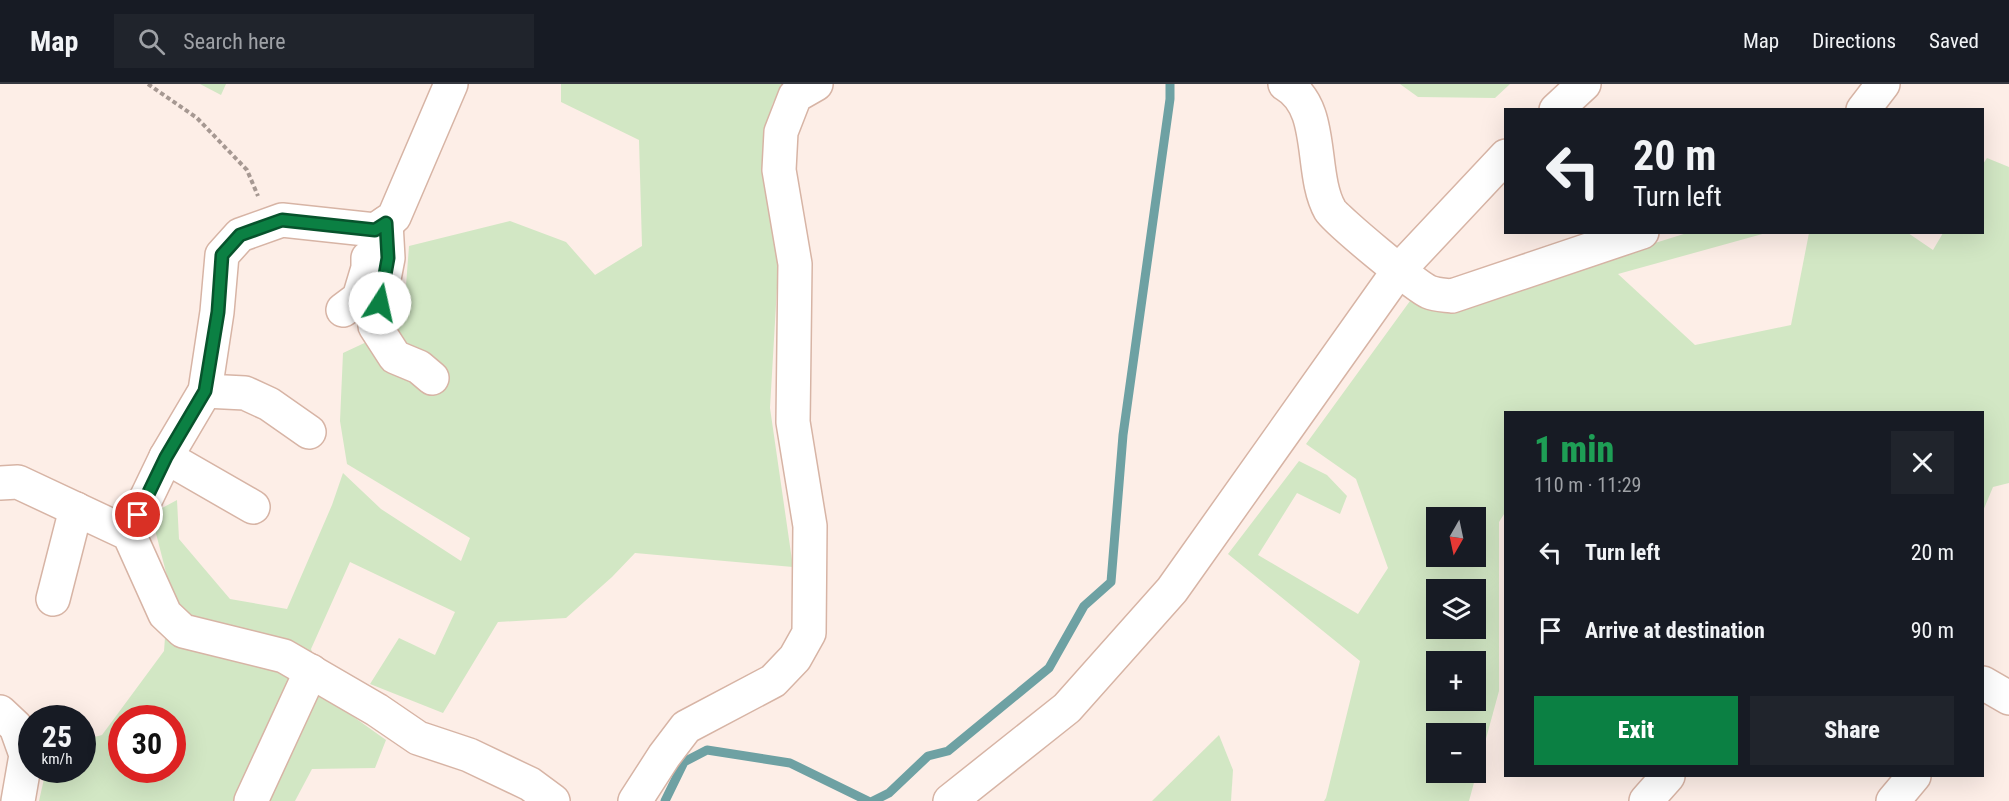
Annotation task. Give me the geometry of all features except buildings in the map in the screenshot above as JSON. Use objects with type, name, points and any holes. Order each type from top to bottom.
[{"type":"street","points":[[129,534],[166,457],[205,391],[218,312],[222,255],[240,235],[282,220],[377,226],[394,217],[451,84]]},
{"type":"street","points":[[635,801],[686,727],[773,681],[795,657],[809,633],[810,526],[794,422],[795,264],[778,170],[781,132],[795,96],[816,84]]},
{"type":"street","points":[[1558,108],[1584,84]]},
{"type":"street","points":[[1865,108],[1883,84]]},
{"type":"street","points":[[1292,86],[1311,117],[1320,181],[1330,211],[1399,270],[1430,292],[1452,296],[1636,234]]},
{"type":"street","points":[[950,801],[1067,708],[1172,590],[1399,270],[1504,158]]},
{"type":"street","points":[[343,310],[359,298],[377,226]]},
{"type":"street","points":[[377,226],[388,258],[375,326],[395,357],[419,367],[432,378]]},
{"type":"street","points":[[205,391],[245,393],[269,404],[309,432]]},
{"type":"street","points":[[166,457],[253,507]]},
{"type":"street","points":[[0,483],[18,482],[129,534],[165,614],[183,631],[284,656],[377,710],[418,738],[469,755],[530,784],[553,801]]},
{"type":"street","points":[[53,599],[76,509]]},
{"type":"street","points":[[252,801],[311,671]]},
{"type":"street","points":[[0,712],[16,727],[26,755],[18,801]]},
{"type":"street","points":[[1646,801],[1667,777]]},
{"type":"street","points":[[1893,801],[1913,777]]},
{"type":"path","points":[[148,84],[197,118],[247,170],[270,224]]},
{"type":"green space","points":[[200,84],[226,84],[221,95]]},
{"type":"green space","points":[[561,84],[783,84],[772,105],[768,146],[779,253],[770,408],[793,567],[635,553],[566,618],[498,622],[443,713],[370,684],[399,638],[435,655],[455,612],[350,562],[311,649],[330,700],[386,740],[375,768],[312,769],[295,801],[39,801],[43,783],[96,783],[96,737],[102,735],[108,727],[108,783],[186,783],[186,705],[124,705],[164,651],[169,584],[151,514],[177,500],[179,539],[230,599],[287,609],[332,505],[343,473],[381,509],[461,561],[470,538],[347,464],[340,421],[343,353],[403,325],[409,246],[510,221],[566,242],[595,275],[642,246],[639,140],[561,102]]},
{"type":"green space","points":[[1400,84],[1510,84],[1495,98],[1418,97]]},
{"type":"green space","points":[[1987,158],[2009,167],[2009,483],[1993,487],[1984,509],[1984,411],[1504,411],[1504,514],[1499,522],[1499,691],[1486,739],[1486,723],[1426,723],[1426,783],[1474,783],[1469,801],[1324,801],[1360,661],[1228,554],[1299,461],[1327,475],[1347,496],[1340,514],[1297,493],[1258,555],[1358,614],[1388,568],[1356,479],[1306,444],[1410,301],[1447,308],[1684,234],[1762,234],[1618,274],[1695,345],[1791,325],[1809,234],[1909,234],[1933,250],[1942,234],[1984,234],[1984,162]]},
{"type":"green space","points":[[1219,735],[1233,770],[1231,801],[1152,801]]},
{"type":"waterway","points":[[873,801],[889,793],[928,756],[948,751],[1049,668],[1084,606],[1111,582],[1123,435],[1170,99],[1170,84]]},
{"type":"waterway","points":[[665,801],[684,762],[707,750],[790,763],[868,801]]},
{"type":"route","points":[[138,515],[166,457],[205,391],[218,312],[222,255],[240,235],[282,220],[375,230],[386,223],[388,258],[380,303]]}]
